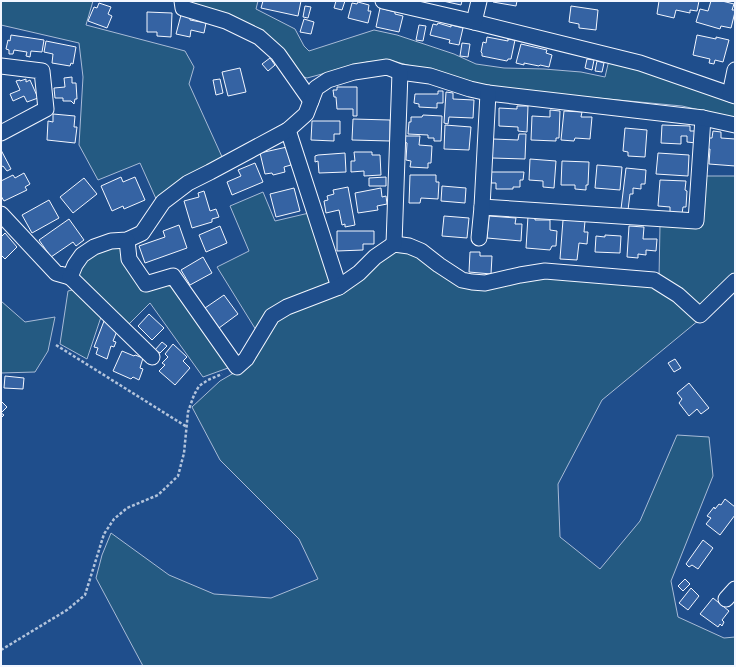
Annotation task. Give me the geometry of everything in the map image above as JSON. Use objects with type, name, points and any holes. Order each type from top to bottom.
[{"type":"street","points":[[182,1],[183,8],[226,21],[259,37],[278,54],[311,101]]},
{"type":"street","points":[[383,1],[414,5],[474,22],[640,63],[732,95],[735,70]]},
{"type":"street","points":[[474,22],[479,1]]},
{"type":"street","points":[[1,66],[42,71],[46,108],[1,133]]},
{"type":"street","points":[[70,277],[75,265],[82,255],[94,247],[111,241],[127,240],[142,233],[163,202],[188,183],[288,130],[306,114],[316,88],[328,80],[354,72],[387,68],[400,72],[430,76],[470,89],[488,93],[703,118],[735,125]]},
{"type":"street","points":[[394,244],[400,72]]},
{"type":"street","points":[[479,238],[488,93]]},
{"type":"street","points":[[482,207],[696,221],[703,118]]},
{"type":"street","points":[[288,130],[340,287]]},
{"type":"street","points":[[1,214],[56,273],[70,277],[152,357]]},
{"type":"street","points":[[127,240],[129,259],[146,284],[173,276],[237,367],[246,358],[272,316],[287,307],[340,287],[359,273],[375,257],[394,244],[409,246],[421,251],[462,280],[472,282],[485,283],[545,271],[654,280],[678,295],[700,315],[735,281]]},
{"type":"path","points":[[56,345],[187,427]]},
{"type":"path","points":[[1,650],[67,610],[85,595],[104,534],[114,519],[127,508],[158,495],[178,476],[184,453],[188,412],[199,386],[208,380],[237,367]]},
{"type":"shaded area","points":[[1,1],[93,1],[86,25],[185,51],[194,67],[189,84],[223,159],[157,201],[140,163],[98,180],[79,145],[83,77],[79,43],[1,25]]},
{"type":"shaded area","points":[[187,1],[258,1],[256,9],[295,29],[304,46],[309,51],[374,30],[397,35],[454,54],[476,64],[504,68],[581,72],[605,77],[609,60],[735,103],[735,118],[682,106],[491,88],[393,61],[367,62],[307,78],[301,76],[278,49]]},
{"type":"shaded area","points":[[705,176],[735,176],[735,276],[702,307],[659,278],[660,225],[700,227]]},
{"type":"shaded area","points":[[263,192],[275,221],[309,213],[331,278],[327,288],[256,330],[217,267],[249,251],[230,206]]},
{"type":"shaded area","points":[[120,245],[122,253],[141,291],[159,283],[176,288],[228,364],[228,368],[203,377],[150,303],[129,324],[78,278],[77,271],[85,259],[96,252]]},
{"type":"shaded area","points":[[397,251],[413,252],[466,287],[540,277],[652,285],[699,320],[602,400],[558,484],[560,537],[600,569],[640,521],[677,435],[709,437],[713,476],[671,581],[678,617],[724,638],[735,637],[735,666],[143,666],[96,578],[102,555],[111,533],[169,575],[214,594],[271,598],[318,579],[299,539],[220,460],[192,407],[220,381],[249,364],[279,320],[381,258]]},
{"type":"shaded area","points":[[76,289],[102,314],[87,359],[60,344],[68,291]]},
{"type":"shaded area","points":[[1,301],[25,322],[55,317],[48,351],[35,372],[1,373]]},
{"type":"building","points":[[263,1],[301,1],[298,16],[261,8]]},
{"type":"building","points":[[336,1],[345,1],[342,10],[334,8]]},
{"type":"building","points":[[443,1],[462,1],[461,5]]},
{"type":"building","points":[[517,1],[516,6],[493,2]]},
{"type":"building","points":[[659,1],[699,1],[697,11],[690,10],[690,13],[676,10],[674,18],[657,14]]},
{"type":"building","points":[[711,1],[722,1],[734,4],[732,10],[735,10],[735,12],[731,28],[721,26],[720,29],[696,22],[700,9],[708,11]]},
{"type":"building","points":[[358,2],[369,5],[368,11],[371,11],[368,23],[348,18],[352,3],[357,4]]},
{"type":"building","points":[[99,3],[111,7],[108,14],[112,16],[107,28],[88,21],[94,7],[97,8]]},
{"type":"building","points":[[305,6],[311,7],[308,18],[303,17]]},
{"type":"building","points":[[571,6],[598,10],[596,30],[579,28],[579,24],[569,22]]},
{"type":"building","points":[[380,8],[403,16],[399,32],[376,27]]},
{"type":"building","points":[[147,12],[172,13],[171,37],[157,36],[157,32],[147,32]]},
{"type":"building","points":[[181,15],[190,17],[190,20],[206,23],[204,33],[191,30],[190,37],[176,34]]},
{"type":"building","points":[[304,19],[314,22],[311,34],[300,32]]},
{"type":"building","points":[[438,23],[451,27],[451,25],[463,28],[459,45],[449,43],[450,40],[430,35],[433,24],[437,25]]},
{"type":"building","points":[[419,25],[426,26],[423,41],[416,40]]},
{"type":"building","points":[[11,35],[44,40],[42,52],[31,51],[30,57],[26,56],[27,52],[14,50],[13,54],[9,54],[9,50],[6,49]]},
{"type":"building","points":[[697,35],[729,40],[723,62],[715,60],[714,64],[709,63],[710,59],[693,55]]},
{"type":"building","points":[[487,37],[508,41],[508,39],[515,40],[511,59],[508,59],[507,61],[482,56],[481,52],[483,42],[486,43]]},
{"type":"building","points":[[46,41],[76,47],[73,64],[71,63],[70,66],[52,63],[53,54],[44,52]]},
{"type":"building","points":[[462,43],[470,44],[468,57],[460,56]]},
{"type":"building","points":[[521,44],[547,50],[546,53],[552,55],[549,67],[516,63]]},
{"type":"building","points":[[270,58],[275,65],[268,71],[262,64]]},
{"type":"building","points":[[587,59],[594,60],[592,70],[585,68]]},
{"type":"building","points":[[597,61],[604,63],[602,72],[595,71]]},
{"type":"building","points":[[240,68],[246,92],[228,96],[222,72]]},
{"type":"building","points":[[72,77],[72,83],[76,83],[77,99],[75,99],[74,104],[71,101],[63,101],[63,98],[55,98],[54,88],[65,87],[64,78]]},
{"type":"building","points":[[26,79],[26,82],[30,80],[38,98],[27,102],[24,96],[13,101],[10,94],[20,90],[16,81]]},
{"type":"building","points":[[220,79],[223,93],[216,95],[213,80]]},
{"type":"building","points":[[337,87],[357,87],[357,116],[353,116],[353,109],[337,109],[336,97],[334,97],[333,90],[337,90]]},
{"type":"building","points":[[438,91],[443,91],[443,103],[437,103],[437,108],[419,107],[419,104],[414,103],[415,94],[438,94]]},
{"type":"building","points":[[446,92],[453,93],[453,99],[474,100],[473,118],[449,117],[448,124],[444,123]]},
{"type":"building","points":[[517,106],[528,106],[527,132],[518,131],[518,127],[499,126],[499,108],[517,109]]},
{"type":"building","points":[[550,110],[560,111],[559,138],[556,138],[556,141],[531,140],[532,116],[550,117]]},
{"type":"building","points":[[564,111],[582,112],[581,117],[592,117],[590,139],[575,138],[574,141],[561,140]]},
{"type":"building","points":[[53,114],[75,116],[74,127],[77,127],[75,143],[47,140],[48,121],[53,122]]},
{"type":"building","points":[[423,115],[442,116],[441,141],[434,141],[434,138],[428,138],[428,135],[408,134],[411,117],[422,117]]},
{"type":"building","points":[[353,119],[390,120],[390,141],[352,140]]},
{"type":"building","points":[[312,121],[340,121],[340,134],[334,134],[334,141],[311,140]]},
{"type":"building","points":[[445,125],[471,127],[469,150],[444,149]]},
{"type":"building","points":[[662,125],[690,126],[690,131],[697,131],[696,143],[687,142],[687,136],[681,136],[681,144],[661,143]]},
{"type":"building","points":[[625,128],[647,130],[645,157],[628,156],[628,152],[623,151]]},
{"type":"building","points":[[713,131],[721,132],[721,138],[735,139],[735,166],[709,164],[709,138],[712,138]]},
{"type":"building","points":[[519,134],[526,134],[525,159],[492,158],[493,139],[518,140]]},
{"type":"building","points":[[405,136],[420,136],[419,145],[432,146],[431,163],[428,163],[428,168],[410,167],[411,161],[406,160],[407,143],[405,142]]},
{"type":"building","points":[[287,147],[291,165],[284,167],[285,172],[273,175],[272,173],[265,174],[260,153]]},
{"type":"building","points":[[1,150],[11,169],[7,171],[3,166],[1,167]]},
{"type":"building","points":[[354,152],[372,152],[372,155],[380,155],[381,175],[364,176],[364,171],[351,172],[351,161],[355,161]]},
{"type":"building","points":[[345,153],[346,172],[319,173],[318,161],[315,162],[315,156]]},
{"type":"building","points":[[658,153],[689,155],[688,176],[656,174]]},
{"type":"building","points":[[530,159],[556,161],[554,188],[543,187],[543,181],[529,180]]},
{"type":"building","points":[[562,161],[589,162],[588,185],[586,185],[586,190],[575,189],[575,185],[561,185]]},
{"type":"building","points":[[255,163],[263,182],[232,195],[227,182],[241,176],[238,170]]},
{"type":"building","points":[[597,165],[622,167],[620,190],[595,188]]},
{"type":"building","points":[[626,168],[646,170],[645,184],[641,184],[641,189],[633,188],[633,194],[630,194],[628,210],[621,209]]},
{"type":"building","points":[[491,172],[524,172],[523,180],[520,180],[520,187],[513,187],[513,189],[496,189],[496,183],[491,183]]},
{"type":"building","points":[[24,173],[30,184],[25,187],[27,190],[4,201],[1,196],[1,181],[13,175],[15,178]]},
{"type":"building","points":[[410,175],[436,175],[436,182],[439,182],[438,199],[421,198],[420,203],[409,203]]},
{"type":"building","points":[[121,177],[123,182],[135,177],[145,200],[124,209],[123,206],[112,211],[101,186]]},
{"type":"building","points":[[386,177],[386,186],[369,186],[369,178]]},
{"type":"building","points":[[84,178],[97,194],[73,213],[60,197]]},
{"type":"building","points":[[660,180],[686,181],[686,207],[683,207],[682,214],[670,213],[670,207],[658,206]]},
{"type":"building","points":[[442,186],[466,188],[465,203],[441,201]]},
{"type":"building","points":[[348,187],[355,225],[345,227],[345,224],[342,225],[339,210],[326,213],[324,201],[328,200],[327,196],[334,194],[333,190]]},
{"type":"building","points":[[294,188],[300,211],[276,217],[270,194]]},
{"type":"building","points":[[381,188],[382,197],[386,196],[387,204],[377,206],[378,210],[358,213],[355,193]]},
{"type":"building","points":[[204,191],[210,211],[216,209],[219,217],[212,219],[212,222],[192,228],[184,201],[199,197],[198,193]]},
{"type":"building","points":[[49,200],[59,218],[32,233],[22,215]]},
{"type":"building","points":[[444,216],[469,218],[467,238],[442,236]]},
{"type":"building","points":[[489,216],[516,218],[515,224],[522,224],[521,241],[487,238]]},
{"type":"building","points":[[528,216],[535,216],[535,220],[550,220],[550,230],[557,231],[556,246],[552,246],[550,250],[526,248]]},
{"type":"building","points":[[69,219],[84,240],[76,246],[73,242],[51,257],[39,240]]},
{"type":"building","points":[[563,220],[585,221],[584,232],[588,232],[587,244],[579,243],[577,260],[560,259]]},
{"type":"building","points":[[179,225],[187,248],[145,263],[139,246],[165,237],[163,231]]},
{"type":"building","points":[[220,226],[227,243],[206,252],[199,235]]},
{"type":"building","points":[[629,226],[644,227],[643,239],[657,239],[656,251],[646,250],[646,255],[638,254],[638,258],[627,257]]},
{"type":"building","points":[[337,231],[374,231],[374,244],[363,244],[363,250],[337,251]]},
{"type":"building","points":[[5,233],[17,247],[5,259],[2,256],[1,257],[1,237]]},
{"type":"building","points":[[605,235],[621,236],[620,253],[595,252],[596,236],[605,237]]},
{"type":"building","points":[[470,252],[480,252],[480,256],[492,256],[491,274],[469,272]]},
{"type":"building","points":[[203,257],[212,273],[190,285],[181,270]]},
{"type":"building","points":[[224,295],[238,314],[219,328],[205,308]]},
{"type":"building","points":[[149,314],[164,328],[152,340],[138,326]]},
{"type":"building","points":[[104,321],[117,331],[113,341],[116,342],[114,347],[111,346],[107,359],[96,354],[98,348],[94,347]]},
{"type":"building","points":[[162,342],[167,346],[160,353],[155,350]]},
{"type":"building","points":[[173,344],[187,357],[183,361],[190,368],[175,385],[159,371],[165,365],[162,363],[168,357],[165,354]]},
{"type":"building","points":[[122,351],[143,358],[140,368],[143,369],[139,380],[133,377],[131,379],[113,371]]},
{"type":"building","points":[[675,359],[681,368],[674,372],[668,363]]},
{"type":"building","points":[[5,376],[24,378],[23,389],[4,388]]},
{"type":"building","points":[[689,383],[709,408],[701,414],[697,409],[689,416],[679,403],[682,399],[677,393]]},
{"type":"building","points":[[1,401],[7,407],[1,413]]},
{"type":"building","points":[[725,499],[735,507],[735,515],[720,535],[706,524],[711,518],[707,516],[714,507],[715,509],[719,504],[721,505]]},
{"type":"building","points":[[703,540],[713,548],[698,569],[692,565],[689,567],[686,564]]},
{"type":"building","points":[[685,579],[690,584],[683,591],[678,586]]},
{"type":"building","points":[[691,588],[699,596],[688,610],[679,603]]},
{"type":"building","points":[[713,598],[729,611],[722,620],[724,622],[722,626],[720,624],[718,627],[700,614]]}]
